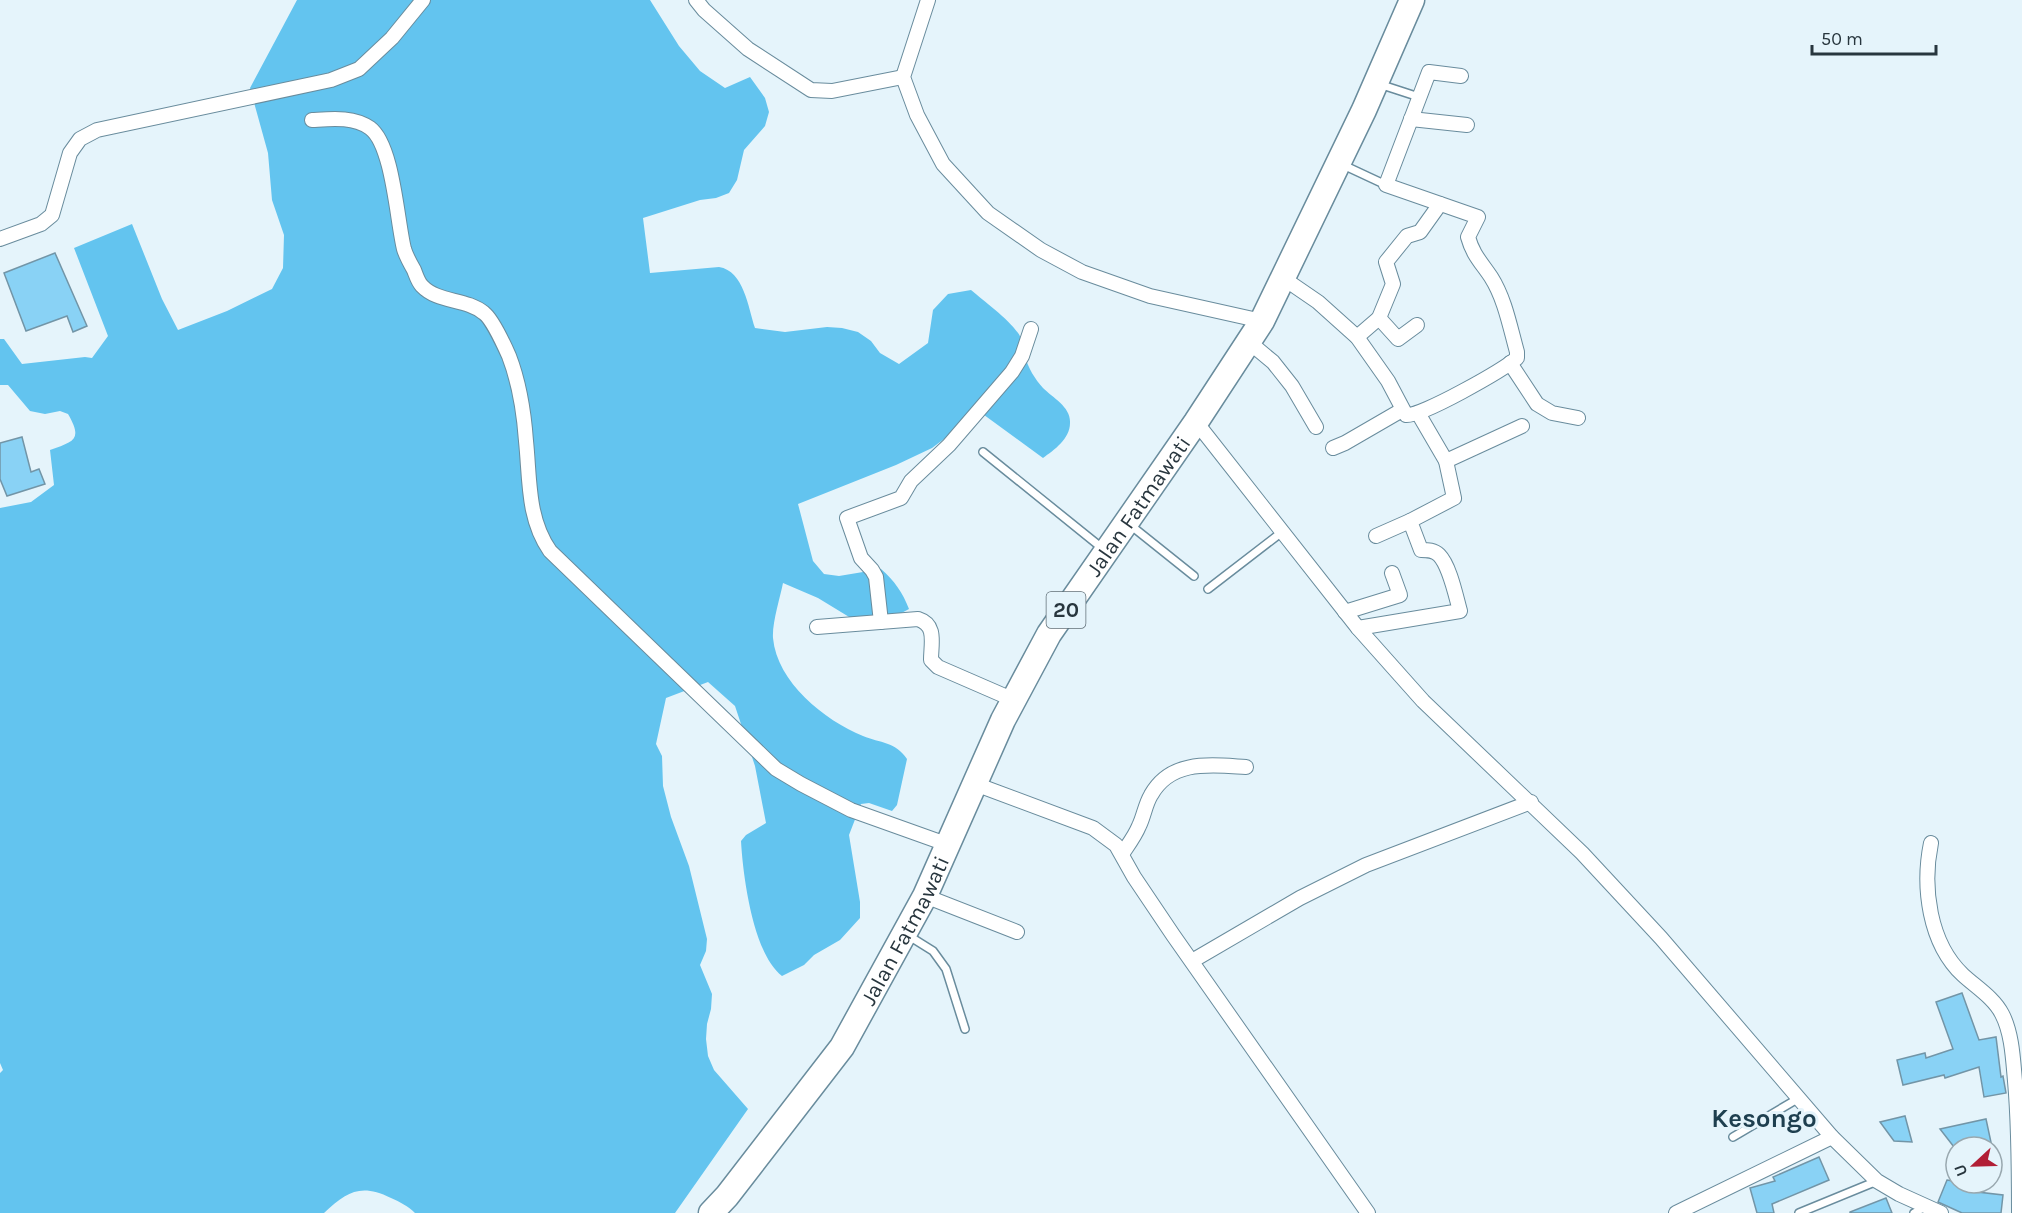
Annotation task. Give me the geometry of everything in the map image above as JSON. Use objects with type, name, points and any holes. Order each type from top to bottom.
[{"type":"highway","name":"Jalan Fatmawati","points":[[711,1213],[727,1196],[842,1047],[925,896],[1014,700],[1049,634],[1196,422],[1262,321],[1339,163],[1412,0]]},
{"type":"street","points":[[0,239],[41,224],[52,215],[70,153],[80,139],[97,130],[320,83],[350,73],[359,69],[392,38],[423,0]]},
{"type":"street","points":[[696,0],[748,49],[811,90],[832,91],[903,76]]},
{"type":"street","points":[[928,0],[903,76],[917,115],[943,164],[988,213],[1041,250],[1082,272],[1150,296],[1262,321]]},
{"type":"street","points":[[1283,278],[1318,302],[1357,337],[1388,381],[1406,415],[1418,413],[1467,388],[1517,358],[1506,309],[1491,278],[1471,249],[1468,237],[1478,217],[1386,185],[1429,72],[1461,76]]},
{"type":"street","points":[[1411,118],[1467,125]]},
{"type":"street","points":[[312,120],[340,119],[358,122],[370,128],[378,137],[392,182],[405,250],[421,285],[434,295],[470,305],[485,313],[498,336],[508,356],[520,401],[526,437],[532,514],[540,536],[550,551],[776,769],[851,810],[949,845]]},
{"type":"street","points":[[1357,337],[1379,318],[1393,284],[1386,262],[1407,236],[1420,232],[1440,204]]},
{"type":"street","points":[[1379,318],[1398,339],[1418,325]]},
{"type":"street","points":[[880,622],[876,577],[861,558],[847,518],[901,498],[912,481],[949,445],[1012,372],[1022,356],[1030,329]]},
{"type":"street","points":[[1249,342],[1273,362],[1292,386],[1316,427]]},
{"type":"street","points":[[1510,363],[1537,404],[1552,413],[1578,418]]},
{"type":"street","points":[[1333,448],[1402,410]]},
{"type":"street","points":[[1376,536],[1454,498],[1446,460],[1418,413]]},
{"type":"street","points":[[1196,422],[1358,628],[1424,701],[1582,853],[1661,938],[1832,1137],[1877,1181],[1919,1210],[1941,1213]]},
{"type":"street","points":[[1446,460],[1522,426]]},
{"type":"street","points":[[1358,628],[1460,611],[1445,562],[1431,550],[1421,550],[1410,521]]},
{"type":"street","points":[[1345,612],[1400,595],[1392,573]]},
{"type":"street","points":[[817,627],[918,619],[925,621],[933,637],[931,660],[938,667],[1014,700]]},
{"type":"street","points":[[1122,854],[1138,829],[1149,798],[1162,780],[1185,768],[1203,765],[1246,767]]},
{"type":"street","points":[[975,784],[1093,828],[1116,845],[1134,877],[1191,961],[1368,1213]]},
{"type":"street","points":[[1191,961],[1300,898],[1366,865],[1531,802]]},
{"type":"street","points":[[1930,843],[1927,862],[1930,906],[1940,943],[1961,974],[1996,1005],[2002,1014],[2018,1070],[2019,1213]]},
{"type":"street","points":[[925,896],[1017,932]]},
{"type":"street","points":[[1676,1213],[1832,1137]]},
{"type":"lane","points":[[1376,83],[1419,97]]},
{"type":"lane","points":[[1339,163],[1386,185]]},
{"type":"lane","points":[[983,452],[1107,551]]},
{"type":"lane","points":[[1127,522],[1194,576]]},
{"type":"lane","points":[[1208,590],[1282,532]]},
{"type":"lane","points":[[904,933],[933,951],[946,969],[965,1029]]},
{"type":"lane","points":[[1733,1137],[1799,1098]]},
{"type":"lane","points":[[1799,1213],[1877,1181]]},
{"type":"shaded area","points":[[297,0],[650,0],[679,46],[700,71],[725,88],[750,77],[765,98],[769,112],[765,126],[744,150],[737,180],[729,193],[643,218],[650,273],[719,267],[734,275],[740,283],[755,328],[785,332],[827,327],[858,332],[871,341],[880,353],[899,364],[928,343],[933,310],[948,294],[971,290],[1012,325],[1021,338],[1026,360],[1037,381],[1061,403],[1070,417],[1069,429],[1064,439],[1043,458],[980,412],[932,448],[896,465],[798,504],[813,561],[824,574],[839,576],[881,569],[898,587],[909,609],[879,625],[859,623],[818,598],[783,583],[773,632],[776,654],[793,684],[818,710],[848,729],[893,746],[907,759],[897,805],[892,811],[869,803],[861,804],[849,835],[860,902],[860,918],[840,940],[814,955],[804,965],[782,976],[764,951],[747,893],[741,841],[746,835],[766,823],[755,766],[735,706],[708,682],[666,698],[656,744],[662,756],[663,786],[671,817],[689,866],[707,939],[706,951],[700,965],[712,994],[706,1039],[708,1056],[714,1070],[748,1109],[675,1213],[415,1213],[404,1204],[380,1193],[362,1191],[347,1195],[324,1213],[0,1213],[0,1073],[3,1070],[0,1063],[0,508],[31,502],[54,485],[50,450],[70,442],[74,438],[75,429],[68,414],[60,411],[45,414],[30,411],[8,385],[0,385],[0,339],[4,339],[22,364],[92,358],[108,336],[74,248],[132,224],[162,299],[178,330],[227,311],[272,289],[283,268],[284,235],[272,200],[268,153],[250,88]]},
{"type":"building","points":[[55,253],[87,326],[73,332],[67,316],[26,331],[4,273]]},
{"type":"building","points":[[22,437],[31,472],[39,469],[45,484],[7,496],[0,479],[0,443]]},
{"type":"building","points":[[1962,993],[1979,1040],[1996,1037],[2001,1077],[2003,1076],[2006,1093],[1984,1097],[1979,1067],[1945,1078],[1944,1075],[1903,1085],[1897,1060],[1925,1053],[1926,1058],[1953,1049],[1936,1002]]},
{"type":"building","points":[[1905,1116],[1912,1142],[1894,1141],[1880,1122]]},
{"type":"building","points":[[1986,1119],[1989,1135],[1945,1135],[1940,1129]]},
{"type":"building","points":[[1819,1157],[1829,1180],[1772,1204],[1774,1213],[1757,1213],[1750,1188],[1775,1181],[1773,1177]]},
{"type":"building","points":[[1944,1187],[1944,1195],[2003,1195],[2001,1213],[1962,1213],[1938,1202]]},
{"type":"building","points":[[1886,1198],[1892,1213],[1850,1213],[1850,1212]]},
{"type":"district","name":"Kesongo","points":[[1764,1118]]}]
